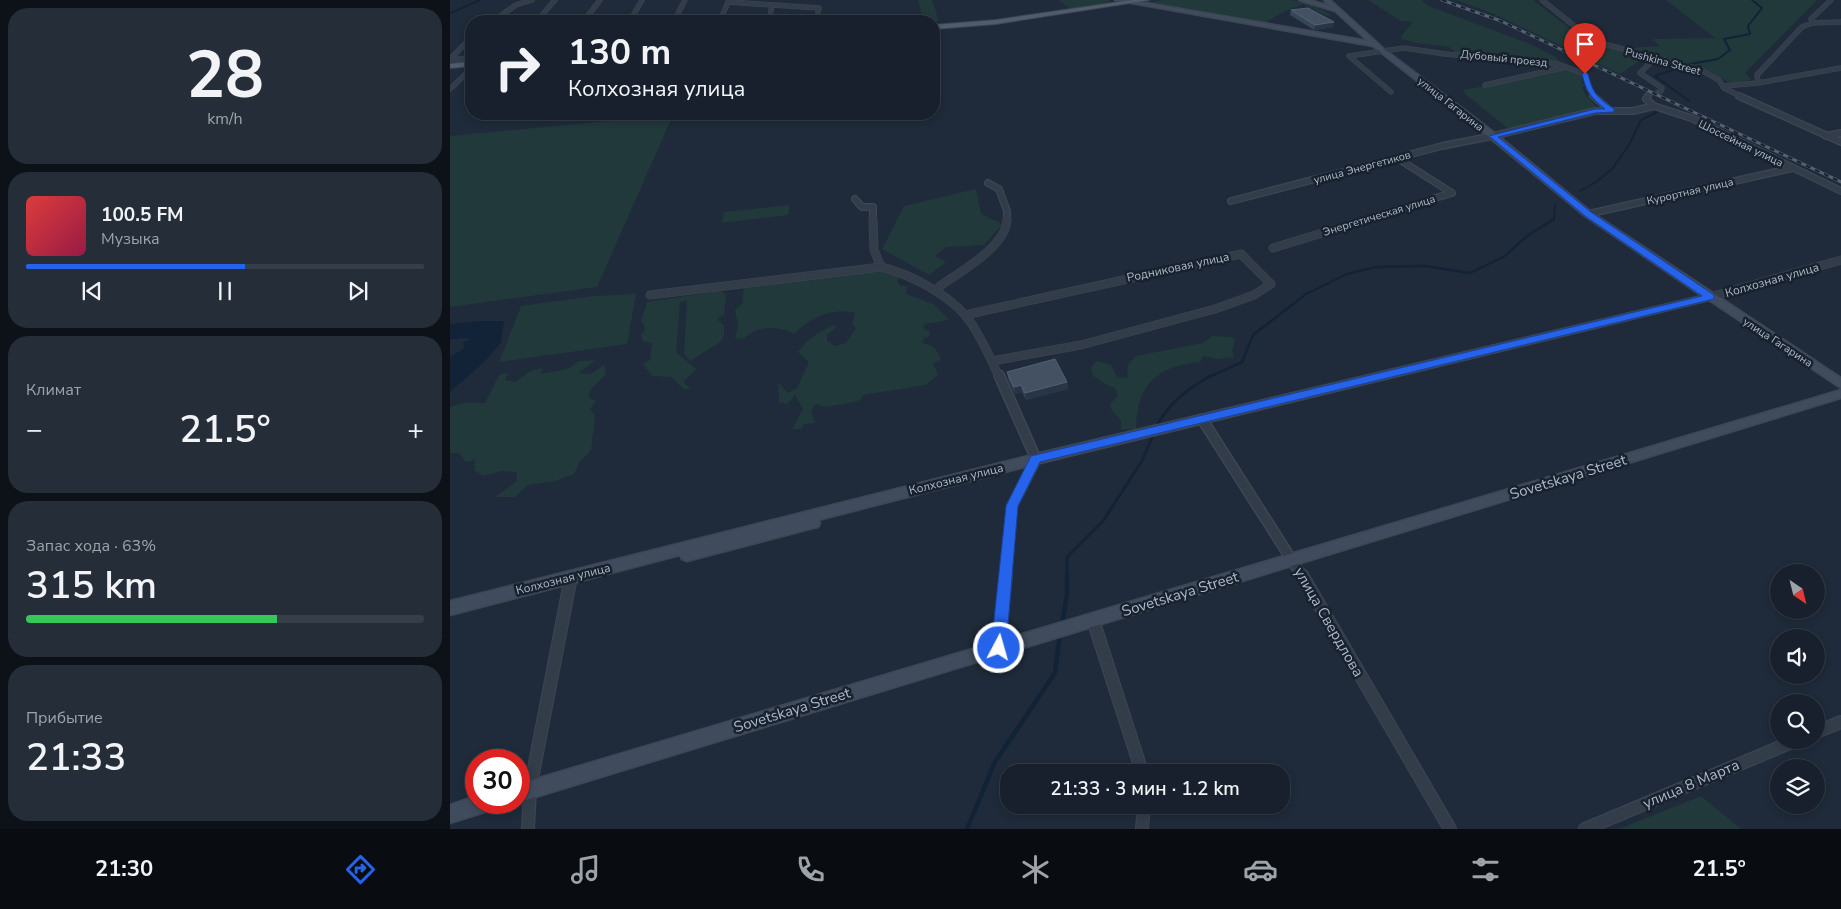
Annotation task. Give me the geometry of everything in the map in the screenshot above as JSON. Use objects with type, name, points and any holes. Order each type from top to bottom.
[{"type":"main road","points":[[940,27],[996,22],[1146,0]]},
{"type":"main road","points":[[450,66],[465,65]]},
{"type":"street","points":[[502,15],[516,5],[532,0]]},
{"type":"street","points":[[543,15],[555,0]]},
{"type":"street","points":[[589,15],[600,0]]},
{"type":"street","points":[[633,15],[642,0]]},
{"type":"street","points":[[677,15],[685,0]]},
{"type":"street","points":[[1118,0],[1376,44]]},
{"type":"street","name":"улица Гагарина","points":[[1302,0],[1335,9]]},
{"type":"street","name":"улица Гагарина","points":[[1327,0],[1383,51],[1493,136],[1588,214],[1841,384]]},
{"type":"street","name":"Pushkina Street","points":[[1542,0],[1593,41],[1689,66],[1719,80],[1724,88],[1730,92],[1841,142]]},
{"type":"street","points":[[1812,23],[1811,19],[1830,0]]},
{"type":"street","points":[[723,15],[728,2],[819,8],[817,15]]},
{"type":"street","points":[[770,15],[772,5]]},
{"type":"street","points":[[1758,83],[1757,75],[1802,27],[1812,23],[1841,22]]},
{"type":"street","points":[[1834,23],[1841,26]]},
{"type":"street","points":[[450,60],[465,44]]},
{"type":"street","name":"Дубовый проезд","points":[[1391,92],[1349,56],[1404,48],[1569,66]]},
{"type":"street","points":[[1655,58],[1640,73],[1662,88],[1661,92]]},
{"type":"street","points":[[450,60],[465,59]]},
{"type":"street","points":[[1569,66],[1585,74],[1589,90],[1594,98],[1611,111]]},
{"type":"street","name":"Дубовый проезд","points":[[1485,85],[1569,66]]},
{"type":"street","points":[[1724,86],[1758,83],[1841,68]]},
{"type":"street","points":[[450,89],[465,75]]},
{"type":"street","points":[[1648,94],[1646,99],[1654,106]]},
{"type":"street","name":"улица Энергетиков","points":[[1231,201],[1442,146],[1493,136],[1595,111],[1633,111],[1654,106]]},
{"type":"street","name":"Шоссейная улица","points":[[1654,106],[1691,118],[1841,191]]},
{"type":"street","points":[[1826,136],[1841,133]]},
{"type":"street","name":"Энергетическая улица","points":[[1273,248],[1452,193],[1397,158]]},
{"type":"street","name":"Курортная улица","points":[[1588,214],[1792,168]]},
{"type":"street","points":[[936,291],[940,286],[986,253],[1007,227],[1007,211],[1000,189],[988,183]]},
{"type":"street","points":[[855,199],[862,207],[873,206],[874,250],[881,267]]},
{"type":"street","name":"Родниковая улица","points":[[965,315],[1241,254],[1271,284],[1254,295],[1215,309],[1081,346],[1046,350],[992,361]]},
{"type":"street","name":"Колхозная улица","points":[[450,608],[570,581],[1022,470],[1034,462],[1146,433],[1710,297],[1841,260]]},
{"type":"street","points":[[650,295],[881,267],[894,270],[936,291],[965,315],[992,361],[1034,462],[1012,506],[999,648]]},
{"type":"street","name":"Sovetskaya Street","points":[[530,789],[1841,394]]},
{"type":"street","name":"улица Свердлова","points":[[1202,419],[1293,560],[1445,828]]},
{"type":"street","points":[[530,764],[570,581]]},
{"type":"street","name":"Колхозная улица","points":[[450,616],[570,581]]},
{"type":"street","points":[[1093,620],[1139,764]]},
{"type":"street","points":[[1825,728],[1841,722]]},
{"type":"street","name":"улица 8 Марта","points":[[1585,829],[1776,749]]},
{"type":"street","points":[[450,814],[465,809]]},
{"type":"street","points":[[526,814],[528,829]]},
{"type":"street","points":[[1142,829],[1143,814]]},
{"type":"green space","points":[[918,0],[932,0],[937,15],[921,15]]},
{"type":"green space","points":[[1058,0],[1110,0],[1107,3],[1071,9]]},
{"type":"green space","points":[[1163,0],[1291,0],[1314,6],[1332,15],[1327,16],[1303,4],[1281,13],[1265,23],[1147,3]]},
{"type":"green space","points":[[1368,0],[1421,0],[1429,6],[1530,44],[1560,61],[1550,62],[1456,53],[1450,47],[1416,43],[1401,39],[1413,22],[1401,21]]},
{"type":"green space","points":[[1456,0],[1533,0],[1586,41],[1644,58],[1620,74],[1494,14]]},
{"type":"green space","points":[[1666,0],[1817,0],[1745,73],[1751,80],[1730,83],[1711,72],[1625,48],[1659,46],[1653,39],[1715,38]]},
{"type":"green space","points":[[1570,68],[1584,76],[1581,81],[1585,86],[1582,87],[1583,90],[1598,108],[1509,129],[1465,94],[1464,90]]},
{"type":"green space","points":[[620,120],[671,120],[597,287],[450,307],[450,136]]},
{"type":"green space","points":[[976,189],[981,214],[1003,224],[984,245],[946,247],[935,256],[946,262],[929,275],[882,249],[904,206]]},
{"type":"green space","points":[[790,205],[788,215],[721,223],[724,212]]},
{"type":"green space","points":[[877,270],[892,272],[900,277],[897,281],[900,286],[907,286],[906,294],[933,304],[949,320],[925,324],[923,328],[930,332],[929,337],[924,338],[922,343],[934,348],[941,360],[933,363],[938,375],[925,385],[863,395],[859,401],[826,407],[816,404],[811,410],[815,423],[804,424],[801,429],[792,429],[803,409],[795,395],[787,404],[779,403],[778,382],[788,393],[797,388],[809,362],[798,352],[814,336],[834,325],[837,327],[827,335],[827,341],[835,346],[846,343],[856,328],[852,324],[855,313],[839,312],[822,315],[807,323],[795,334],[776,328],[769,328],[756,330],[745,338],[735,339],[738,325],[735,310],[742,304],[744,287]]},
{"type":"green space","points":[[718,291],[723,292],[726,296],[724,315],[719,317],[718,320],[724,326],[724,335],[720,342],[690,361],[684,354],[687,300],[680,302],[676,352],[696,369],[684,381],[691,389],[684,389],[671,377],[652,376],[643,364],[650,360],[652,343],[643,341],[641,335],[645,331],[644,324],[641,321],[647,302]]},
{"type":"green space","points":[[636,294],[627,344],[499,362],[521,306],[594,296]]},
{"type":"green space","points":[[1212,336],[1235,339],[1232,351],[1234,357],[1218,359],[1203,356],[1200,362],[1185,364],[1161,373],[1145,389],[1140,400],[1136,429],[1121,430],[1121,420],[1112,411],[1110,404],[1118,396],[1115,388],[1093,376],[1091,367],[1097,361],[1111,365],[1117,377],[1127,378],[1128,365],[1136,356],[1203,343]]},
{"type":"green space","points":[[596,360],[578,373],[591,374],[604,365],[606,374],[591,389],[588,397],[596,401],[590,409],[595,416],[591,450],[579,463],[574,474],[555,481],[528,485],[515,497],[495,497],[516,482],[517,472],[502,471],[483,476],[474,470],[475,460],[466,462],[459,453],[450,453],[450,407],[463,403],[485,403],[499,375],[508,372],[505,380],[515,382],[531,371],[543,368],[540,374],[568,369],[579,361]]},
{"type":"green space","points":[[1701,796],[1741,829],[1619,829]]},
{"type":"water","points":[[504,321],[501,343],[484,362],[450,392],[450,357],[464,348],[463,342],[469,340],[467,338],[450,339],[450,324]]},
{"type":"building","points":[[1308,8],[1334,22],[1315,25],[1291,10]]},
{"type":"building","points":[[1055,359],[1067,382],[1025,393],[1021,385],[1014,387],[1007,372]]},
{"type":"waterway","points":[[450,13],[480,0]]},
{"type":"waterway","points":[[1689,101],[1655,76],[1690,64],[1718,59],[1730,50],[1724,39],[1750,34],[1748,26],[1762,8],[1752,0]]},
{"type":"waterway","points":[[1580,191],[1596,182],[1612,169],[1629,145],[1641,120],[1657,112]]},
{"type":"waterway","points":[[1554,219],[1555,205]]},
{"type":"waterway","points":[[1209,377],[1242,362],[1253,335],[1306,294],[1347,274],[1375,267],[1425,266],[1470,273],[1505,256],[1527,236],[1554,219]]},
{"type":"waterway","points":[[1156,427],[1173,403],[1195,385],[1212,375]]},
{"type":"waterway","points":[[1062,625],[1067,594],[1067,557],[1103,521],[1142,461],[1154,433]]},
{"type":"waterway","points":[[967,829],[995,762],[1055,673],[1060,634]]},
{"type":"tunnel","points":[[1649,94],[1661,91]]},
{"type":"railway","points":[[1442,0],[1501,21],[1841,182]]},
{"type":"route","points":[[999,648],[1012,506],[1036,459],[1710,297],[1588,214],[1493,136],[1595,111],[1611,111],[1594,98],[1589,90],[1585,74]]}]
